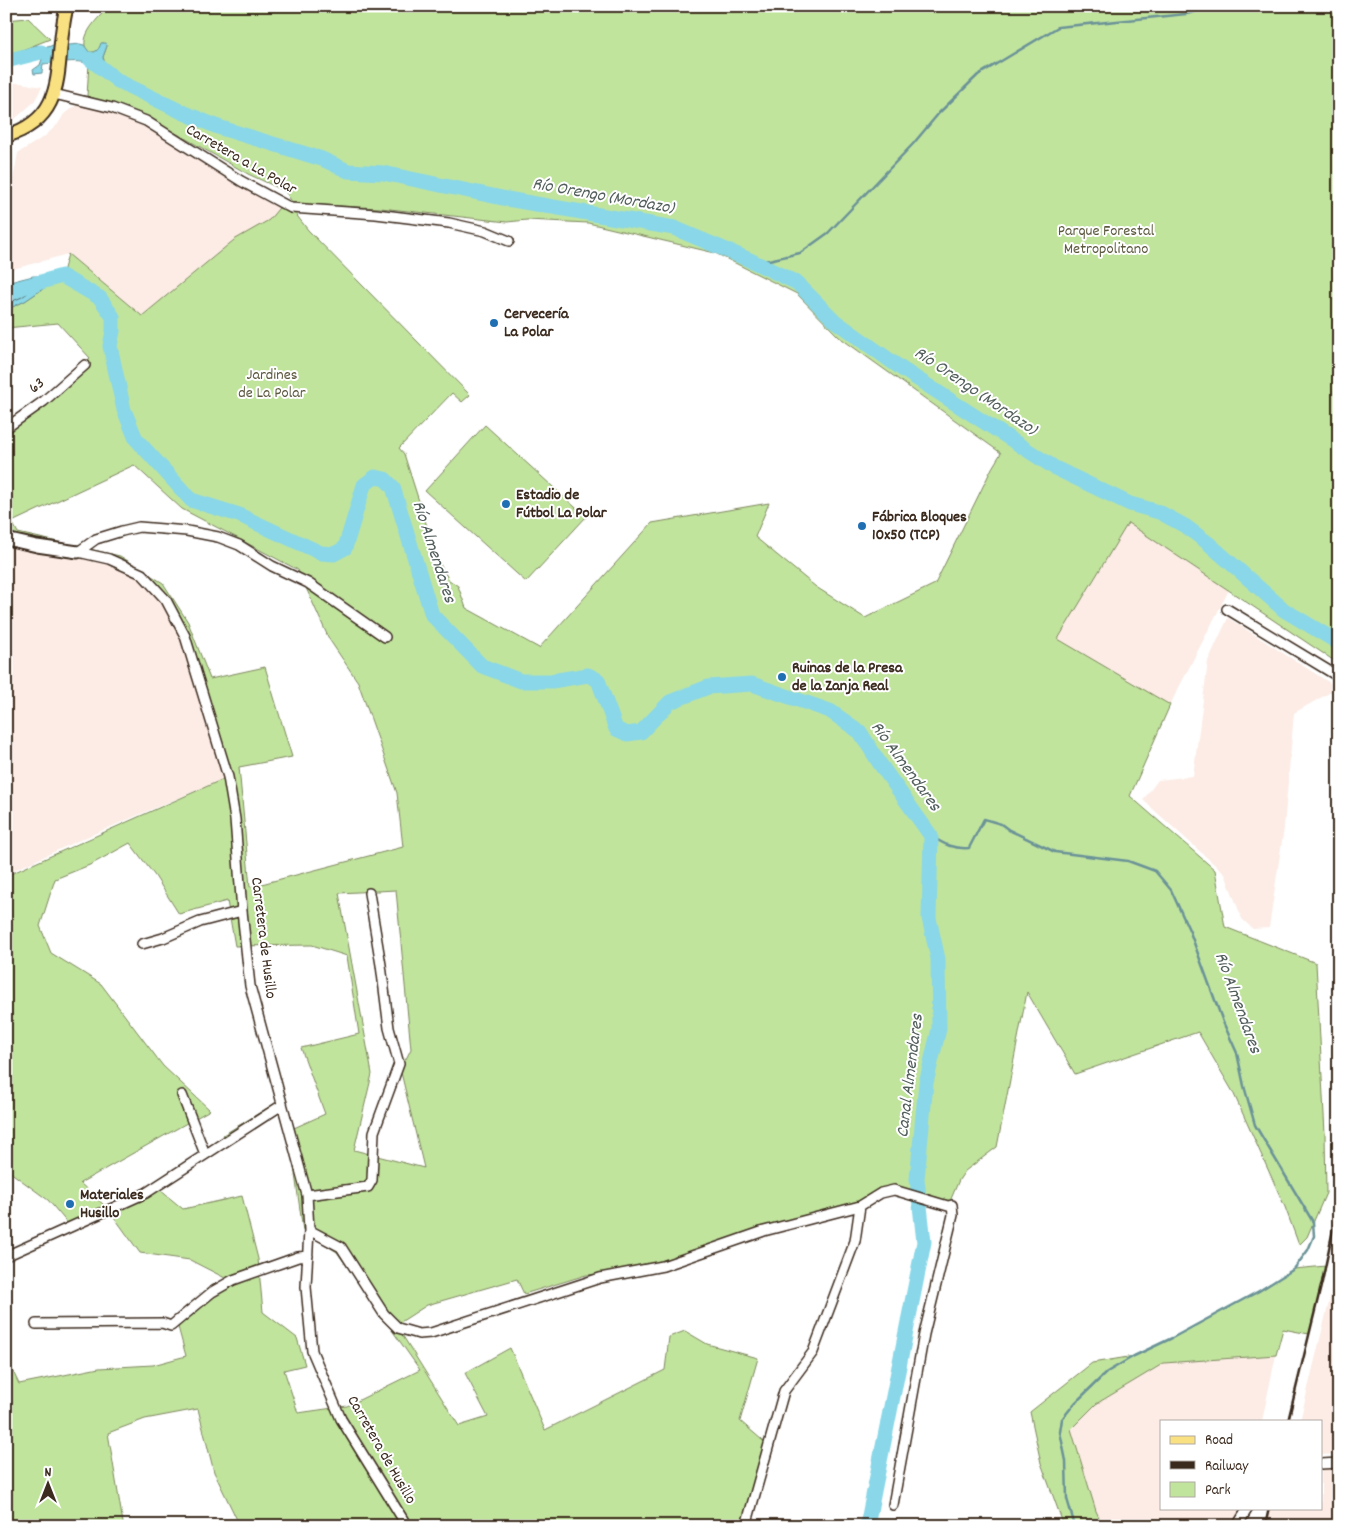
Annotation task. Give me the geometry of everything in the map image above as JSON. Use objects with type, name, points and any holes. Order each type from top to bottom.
[{"type":"main road","points":[[6,136],[22,130],[38,120],[50,105],[56,90],[66,6]]},
{"type":"street","name":"Carretera a La Polar","points":[[56,90],[146,121],[241,181],[291,208],[376,214],[449,223],[485,231],[509,241]]},
{"type":"street","name":"63","points":[[6,428],[44,401],[85,365]]},
{"type":"street","points":[[78,552],[96,539],[138,527],[179,530],[218,537],[239,545],[272,566],[308,583],[385,637]]},
{"type":"street","name":"Carretera de Husillo","points":[[6,538],[37,546],[109,559],[142,574],[166,600],[185,636],[228,777],[252,994],[307,1195],[309,1230],[306,1287],[312,1351],[341,1419],[407,1526]]},
{"type":"street","points":[[1227,608],[1339,677]]},
{"type":"street","points":[[307,1195],[368,1187],[372,1180],[374,1132],[399,1064],[389,1028],[369,893]]},
{"type":"street","points":[[142,944],[163,938],[200,922],[242,911]]},
{"type":"street","points":[[182,1095],[205,1154]]},
{"type":"street","points":[[6,1256],[146,1193],[282,1105]]},
{"type":"street","points":[[309,1230],[341,1247],[384,1314],[398,1328],[419,1334],[431,1333],[600,1278],[663,1266],[764,1231],[860,1206],[881,1193],[894,1190],[948,1206],[952,1205],[953,1215],[924,1334],[893,1505]]},
{"type":"street","points":[[746,1526],[784,1391],[813,1352],[854,1241],[860,1206]]},
{"type":"street","points":[[36,1324],[162,1323],[171,1326],[212,1292],[233,1280],[298,1257],[308,1256]]},
{"type":"street","points":[[1322,1464],[1339,1463]]},
{"type":"street","points":[[1237,1526],[1247,1510]]},
{"type":"shaded area","points":[[6,83],[21,83],[42,87],[34,102],[6,127]]},
{"type":"shaded area","points":[[84,102],[146,121],[283,203],[269,220],[253,230],[142,316],[68,254],[6,271],[6,215],[18,153],[45,136],[58,124],[64,114]]},
{"type":"shaded area","points":[[1128,523],[1229,590],[1170,705],[1058,639]]},
{"type":"shaded area","points":[[6,539],[78,552],[142,574],[166,600],[185,636],[228,777],[82,839],[6,874]]},
{"type":"shaded area","points":[[1228,618],[1338,688],[1294,713],[1284,828],[1269,928],[1253,929],[1242,919],[1225,874],[1143,800],[1158,780],[1193,776],[1208,661]]},
{"type":"shaded area","points":[[1339,1235],[1339,1454],[1322,1455],[1322,1420],[1300,1420],[1329,1302]]},
{"type":"shaded area","points":[[1276,1355],[1262,1420],[1160,1420],[1160,1510],[1247,1510],[1237,1526],[1103,1526],[1096,1511],[1071,1429],[1096,1404],[1164,1363]]},
{"type":"shaded area","points":[[1322,1468],[1339,1469],[1339,1526],[1265,1526],[1269,1510],[1322,1510]]},
{"type":"green space","points":[[109,6],[1339,6],[1339,664],[1128,523],[1058,639],[1170,705],[1130,796],[1215,870],[1225,927],[1316,963],[1325,1134],[1326,1193],[1307,1237],[1299,1245],[1285,1207],[1233,1092],[1198,1032],[1075,1074],[1027,992],[997,1147],[965,1171],[948,1206],[894,1190],[860,1206],[628,1273],[586,1275],[524,1294],[517,1279],[427,1305],[396,1325],[459,1426],[488,1417],[465,1373],[510,1348],[545,1430],[665,1370],[669,1337],[685,1331],[707,1344],[758,1358],[740,1421],[769,1446],[746,1526],[240,1526],[214,1472],[198,1409],[145,1419],[108,1433],[125,1526],[6,1526],[6,1357],[19,1384],[99,1368],[153,1365],[186,1356],[175,1316],[227,1279],[190,1260],[140,1253],[112,1214],[69,1225],[48,1200],[6,1169],[6,876],[228,777],[185,636],[166,600],[142,574],[109,559],[6,539],[6,427],[90,358],[58,323],[6,328],[6,310],[25,301],[62,276],[68,254],[142,316],[234,240],[269,220],[283,203],[291,208],[308,230],[470,395],[462,402],[452,393],[399,448],[404,454],[438,561],[449,580],[458,586],[466,608],[539,648],[652,523],[769,503],[755,537],[816,587],[865,618],[935,584],[1001,453],[839,337],[797,294],[715,253],[588,223],[527,220],[507,222],[381,208],[299,204],[292,202],[285,191],[248,174],[149,118],[87,96],[89,63],[95,65],[105,63],[103,57],[107,46],[102,43],[95,52],[87,52],[85,39],[95,21]],"holes":[[[134,465],[182,509],[298,570],[329,639],[358,682],[397,793],[403,847],[250,887],[239,767],[292,757],[265,667],[210,679],[188,622],[163,583],[120,556],[18,533],[12,522]],[[130,843],[155,876],[179,914],[227,901],[235,946],[312,945],[347,956],[359,1034],[301,1048],[325,1114],[294,1128],[284,1098],[223,1135],[229,1144],[279,1113],[291,1146],[303,1231],[337,1252],[420,1370],[347,1406],[298,1413],[284,1370],[305,1365],[297,1338],[263,1312],[258,1259],[242,1196],[183,1209],[154,1185],[105,1206],[80,1183],[210,1110],[163,1066],[101,984],[51,953],[40,926],[55,879],[92,864]],[[396,890],[411,1049],[406,1059],[399,1064],[424,1168],[354,1150],[372,1074],[339,893]]]},
{"type":"green space","points":[[28,18],[50,39],[17,52],[6,53],[6,20]]},
{"type":"green space","name":"Estadio de Fútbol La Polar","points":[[485,425],[586,517],[526,582],[425,491]]},
{"type":"green space","points":[[1326,1266],[1309,1334],[1283,1329],[1276,1355],[1164,1363],[1096,1404],[1071,1429],[1096,1511],[1103,1526],[1064,1526],[1041,1463],[1030,1412],[1092,1363],[1134,1356],[1172,1338],[1259,1291],[1294,1269]]},
{"type":"water","points":[[58,43],[84,45],[90,53],[97,50],[101,43],[106,43],[107,46],[103,57],[105,69],[89,63],[68,62],[43,64],[42,73],[34,74],[33,70],[40,65],[42,59],[33,57],[25,61],[21,52],[37,45],[48,47]]},
{"type":"water","points":[[33,276],[62,276],[25,301],[6,310],[6,283]]},
{"type":"waterway","points":[[752,261],[769,260],[800,253],[828,233],[913,144],[939,113],[978,75],[1058,27],[1186,14],[1220,6]]},
{"type":"waterway","name":"Río Orengo (Mordazo)","points":[[6,61],[41,52]]},
{"type":"waterway","name":"Río Orengo (Mordazo)","points":[[90,59],[118,81],[182,112],[218,127],[322,159],[348,171],[383,173],[507,199],[674,228],[752,261],[797,283],[835,321],[902,369],[1055,468],[1130,504],[1159,512],[1185,526],[1208,543],[1284,610],[1339,643]]},
{"type":"waterway","name":"Río Almendares","points":[[6,292],[62,276],[100,298],[113,317],[110,346],[124,410],[136,439],[191,500],[239,515],[321,553],[334,554],[345,548],[364,485],[375,477],[385,479],[393,487],[432,615],[482,666],[521,681],[552,681],[588,675],[598,680],[616,729],[627,734],[641,732],[670,702],[708,687],[752,684],[830,711],[860,732],[880,764],[931,836],[929,918],[938,959],[939,1029],[926,1083],[917,1179],[924,1242],[867,1526]]},
{"type":"waterway","name":"Río Almendares","points":[[931,836],[949,846],[969,848],[984,819],[1001,824],[1009,830],[1055,852],[1128,861],[1155,871],[1171,890],[1190,932],[1223,1022],[1237,1053],[1255,1125],[1313,1222],[1314,1236],[1308,1250],[1294,1269],[1259,1291],[1107,1372],[1075,1403],[1062,1419],[1060,1432],[1066,1461],[1067,1499],[1075,1526]]},
{"type":"railway","points":[[1288,1420],[1322,1282],[1339,1201]]},
{"type":"railway","points":[[1265,1526],[1269,1510]]},
{"type":"place","name":"Cervecería La Polar","points":[[494,323]]},
{"type":"place","name":"Estadio de Fútbol La Polar","points":[[506,504]]},
{"type":"place","name":"Fábrica Bloques 10x50 (TCP)","points":[[862,526]]},
{"type":"place","name":"Ruinas de la Presa de la Zanja Real","points":[[782,677]]},
{"type":"place","name":"Materiales Husillo","points":[[70,1204]]},
{"type":"park label","name":"Parque Forestal Metropolitano","points":[[1106,240]]},
{"type":"park label","name":"Jardines de La Polar","points":[[272,384]]},
{"type":"water label","name":"Canal Almendares","points":[[911,1076]]}]
